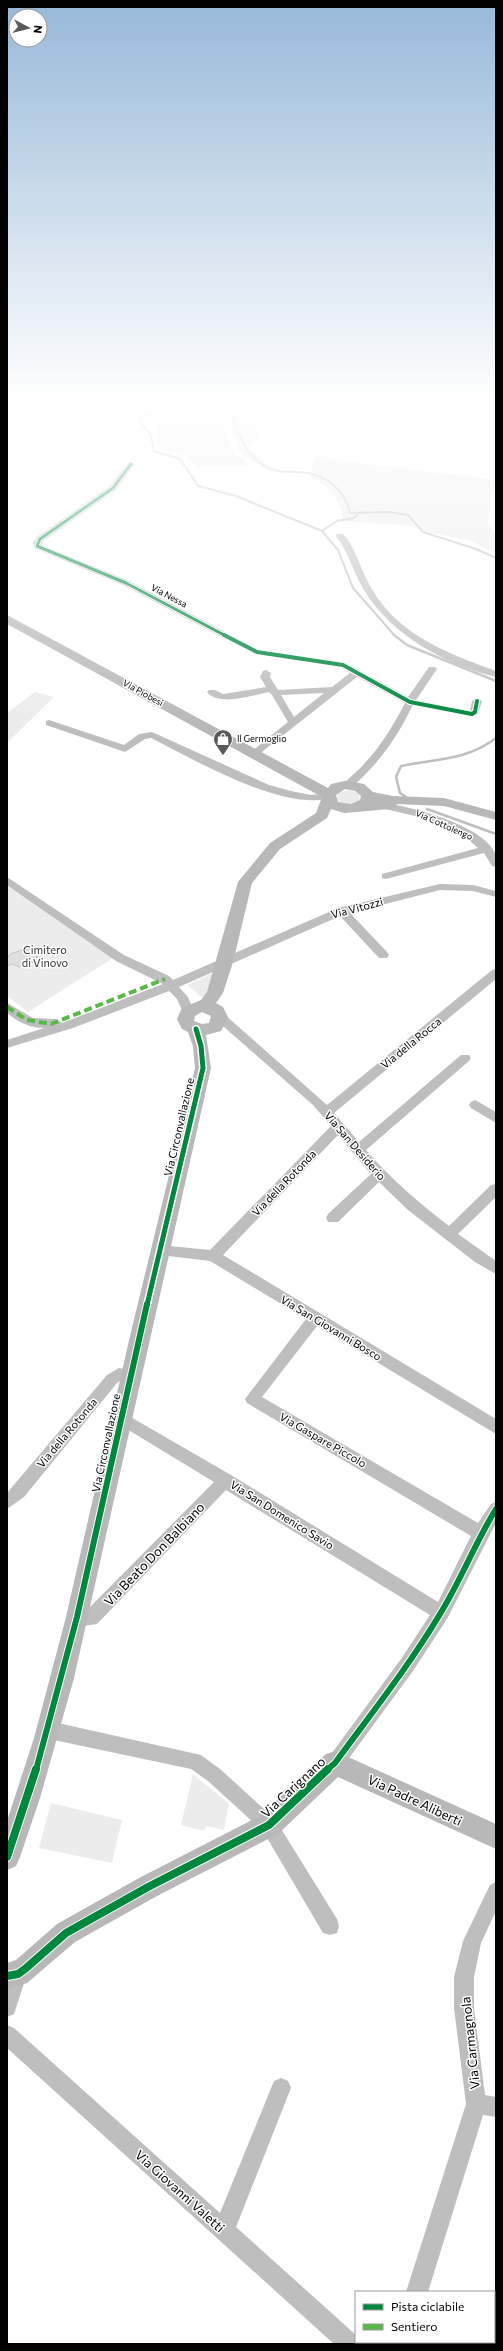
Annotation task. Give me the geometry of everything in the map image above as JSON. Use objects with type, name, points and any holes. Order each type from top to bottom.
[{"type":"street","name":"Via Nessa","points":[[87,507],[40,539],[37,546],[126,583],[257,652],[343,665],[410,702],[472,714],[475,712],[477,701]]},
{"type":"street","points":[[340,536],[346,542],[361,577],[370,592],[400,629],[421,643],[496,674]]},
{"type":"street","name":"Via Piobesi","points":[[7,619],[280,766],[329,796],[334,805],[355,808]]},
{"type":"street","points":[[49,723],[125,749],[142,736],[152,735],[246,778],[286,794],[319,799],[329,796],[336,787],[345,785],[370,766],[394,734],[410,702],[432,669]]},
{"type":"street","points":[[255,753],[357,672]]},
{"type":"street","points":[[266,673],[265,678],[272,691],[293,723]]},
{"type":"street","points":[[212,692],[223,697],[272,691],[333,690]]},
{"type":"street","name":"Via Piobesi","points":[[280,766],[345,785],[359,787],[367,793]]},
{"type":"street","points":[[355,808],[367,802],[366,782],[370,766]]},
{"type":"street","points":[[367,793],[393,800],[444,802],[465,806],[496,816]]},
{"type":"street","name":"Via Circonvallazione","points":[[7,1857],[27,1803],[49,1730],[77,1619],[131,1375],[203,1068],[206,1016],[225,962],[244,882],[275,846],[322,815],[329,796]]},
{"type":"street","points":[[355,808],[381,805],[465,806]]},
{"type":"street","name":"Via Cottolengo","points":[[381,805],[419,813],[463,832],[486,849],[496,864]]},
{"type":"street","name":"Via Circonvallazione","points":[[302,829],[355,808]]},
{"type":"street","points":[[386,876],[486,849]]},
{"type":"street","points":[[7,880],[120,958],[169,982]]},
{"type":"street","name":"Via Vitozzi","points":[[169,982],[225,962],[342,911],[440,887],[473,888],[496,894]]},
{"type":"street","points":[[342,911],[383,955]]},
{"type":"street","name":"Via della Rocca","points":[[326,1113],[496,973]]},
{"type":"street","points":[[7,1007],[25,1021],[36,1024],[51,1024],[169,982]]},
{"type":"street","points":[[7,1044],[69,1025],[169,982]]},
{"type":"street","name":"Via San Desiderio","points":[[169,982],[206,1016],[317,1102],[379,1174],[413,1206],[480,1258],[496,1268]]},
{"type":"street","points":[[358,1150],[464,1058]]},
{"type":"street","points":[[475,1105],[496,1118]]},
{"type":"street","name":"Via della Rotonda","points":[[213,1256],[338,1127]]},
{"type":"street","points":[[333,1218],[379,1174]]},
{"type":"street","points":[[449,1234],[496,1189]]},
{"type":"street","name":"Via San Giovanni Bosco","points":[[160,1250],[213,1256],[314,1319],[496,1427]]},
{"type":"street","name":"Via Gaspare Piccolo","points":[[314,1319],[252,1399],[481,1533]]},
{"type":"street","name":"Via della Rotonda","points":[[7,1502],[19,1492],[112,1379],[119,1374],[131,1375]]},
{"type":"street","name":"Via San Domenico Savio","points":[[122,1418],[226,1480],[441,1613]]},
{"type":"street","name":"Via Beato Don Balbiano","points":[[77,1619],[91,1618],[226,1480]]},
{"type":"street","name":"Via Carignano","points":[[12,1975],[66,1933],[148,1887],[269,1825],[335,1763],[407,1665],[441,1613],[481,1533],[495,1515]]},
{"type":"street","points":[[49,1730],[195,1761],[214,1775],[269,1825],[330,1926]]},
{"type":"street","name":"Via Padre Aliberti","points":[[335,1763],[496,1837]]},
{"type":"street","name":"Via Carmagnola","points":[[476,2104],[464,2008],[464,1977],[472,1941],[496,1891]]},
{"type":"street","points":[[7,2007],[12,1975]]},
{"type":"street","name":"Via Giovanni Valetti","points":[[8,2035],[350,2344]]},
{"type":"street","points":[[224,2230],[282,2088]]},
{"type":"street","points":[[417,2291],[476,2104],[496,2107]]},
{"type":"green space","points":[[340,507],[490,507],[488,522],[496,536],[496,554],[469,540],[431,533],[414,526],[343,521]]},
{"type":"green space","points":[[35,692],[54,697],[7,743],[7,713]]},
{"type":"green space","points":[[348,790],[358,793],[360,800],[353,805],[339,802],[337,797],[338,793]]},
{"type":"green space","name":"Cimitero di Vinovo","points":[[7,883],[113,958],[28,1012],[7,996]]},
{"type":"green space","points":[[211,974],[217,974],[208,1002],[187,985]]},
{"type":"green space","points":[[193,1774],[229,1804],[224,1830],[206,1826],[204,1831],[181,1825]]},
{"type":"green space","points":[[51,1803],[122,1820],[112,1863],[39,1848]]},
{"type":"building","points":[[25,949],[34,949],[38,957],[32,958],[34,962],[19,967],[12,964],[7,966],[7,958],[10,954]]},
{"type":"waterway","points":[[262,507],[322,531]]},
{"type":"waterway","points":[[348,507],[350,513],[389,512],[408,515],[423,532],[476,549],[496,558]]},
{"type":"waterway","points":[[322,531],[337,521],[354,518],[358,513]]},
{"type":"waterway","points":[[322,531],[338,550],[353,588],[394,635]]},
{"type":"waterway","points":[[394,635],[407,645],[496,681]]},
{"type":"waterway","points":[[406,797],[400,793],[396,777],[401,766],[463,755],[474,751],[496,738]]},
{"type":"waterway","points":[[427,809],[496,834]]},
{"type":"marked path","points":[[7,1007],[17,1015],[32,1022],[51,1024],[165,979]]},
{"type":"cycle path","points":[[86,507],[40,539],[37,546],[126,583],[257,652],[343,665],[410,702],[472,714],[475,712],[477,701]]},
{"type":"cycle path","points":[[7,1857],[28,1798],[62,1678],[91,1557],[131,1374],[203,1068],[201,1046],[196,1029]]},
{"type":"cycle path","points":[[7,1976],[18,1974],[25,1969],[66,1933],[148,1887],[269,1825],[335,1763],[407,1665],[441,1613],[481,1533],[496,1509]]},
{"type":"place","name":"Il Germoglio","points":[[223,756]]}]
